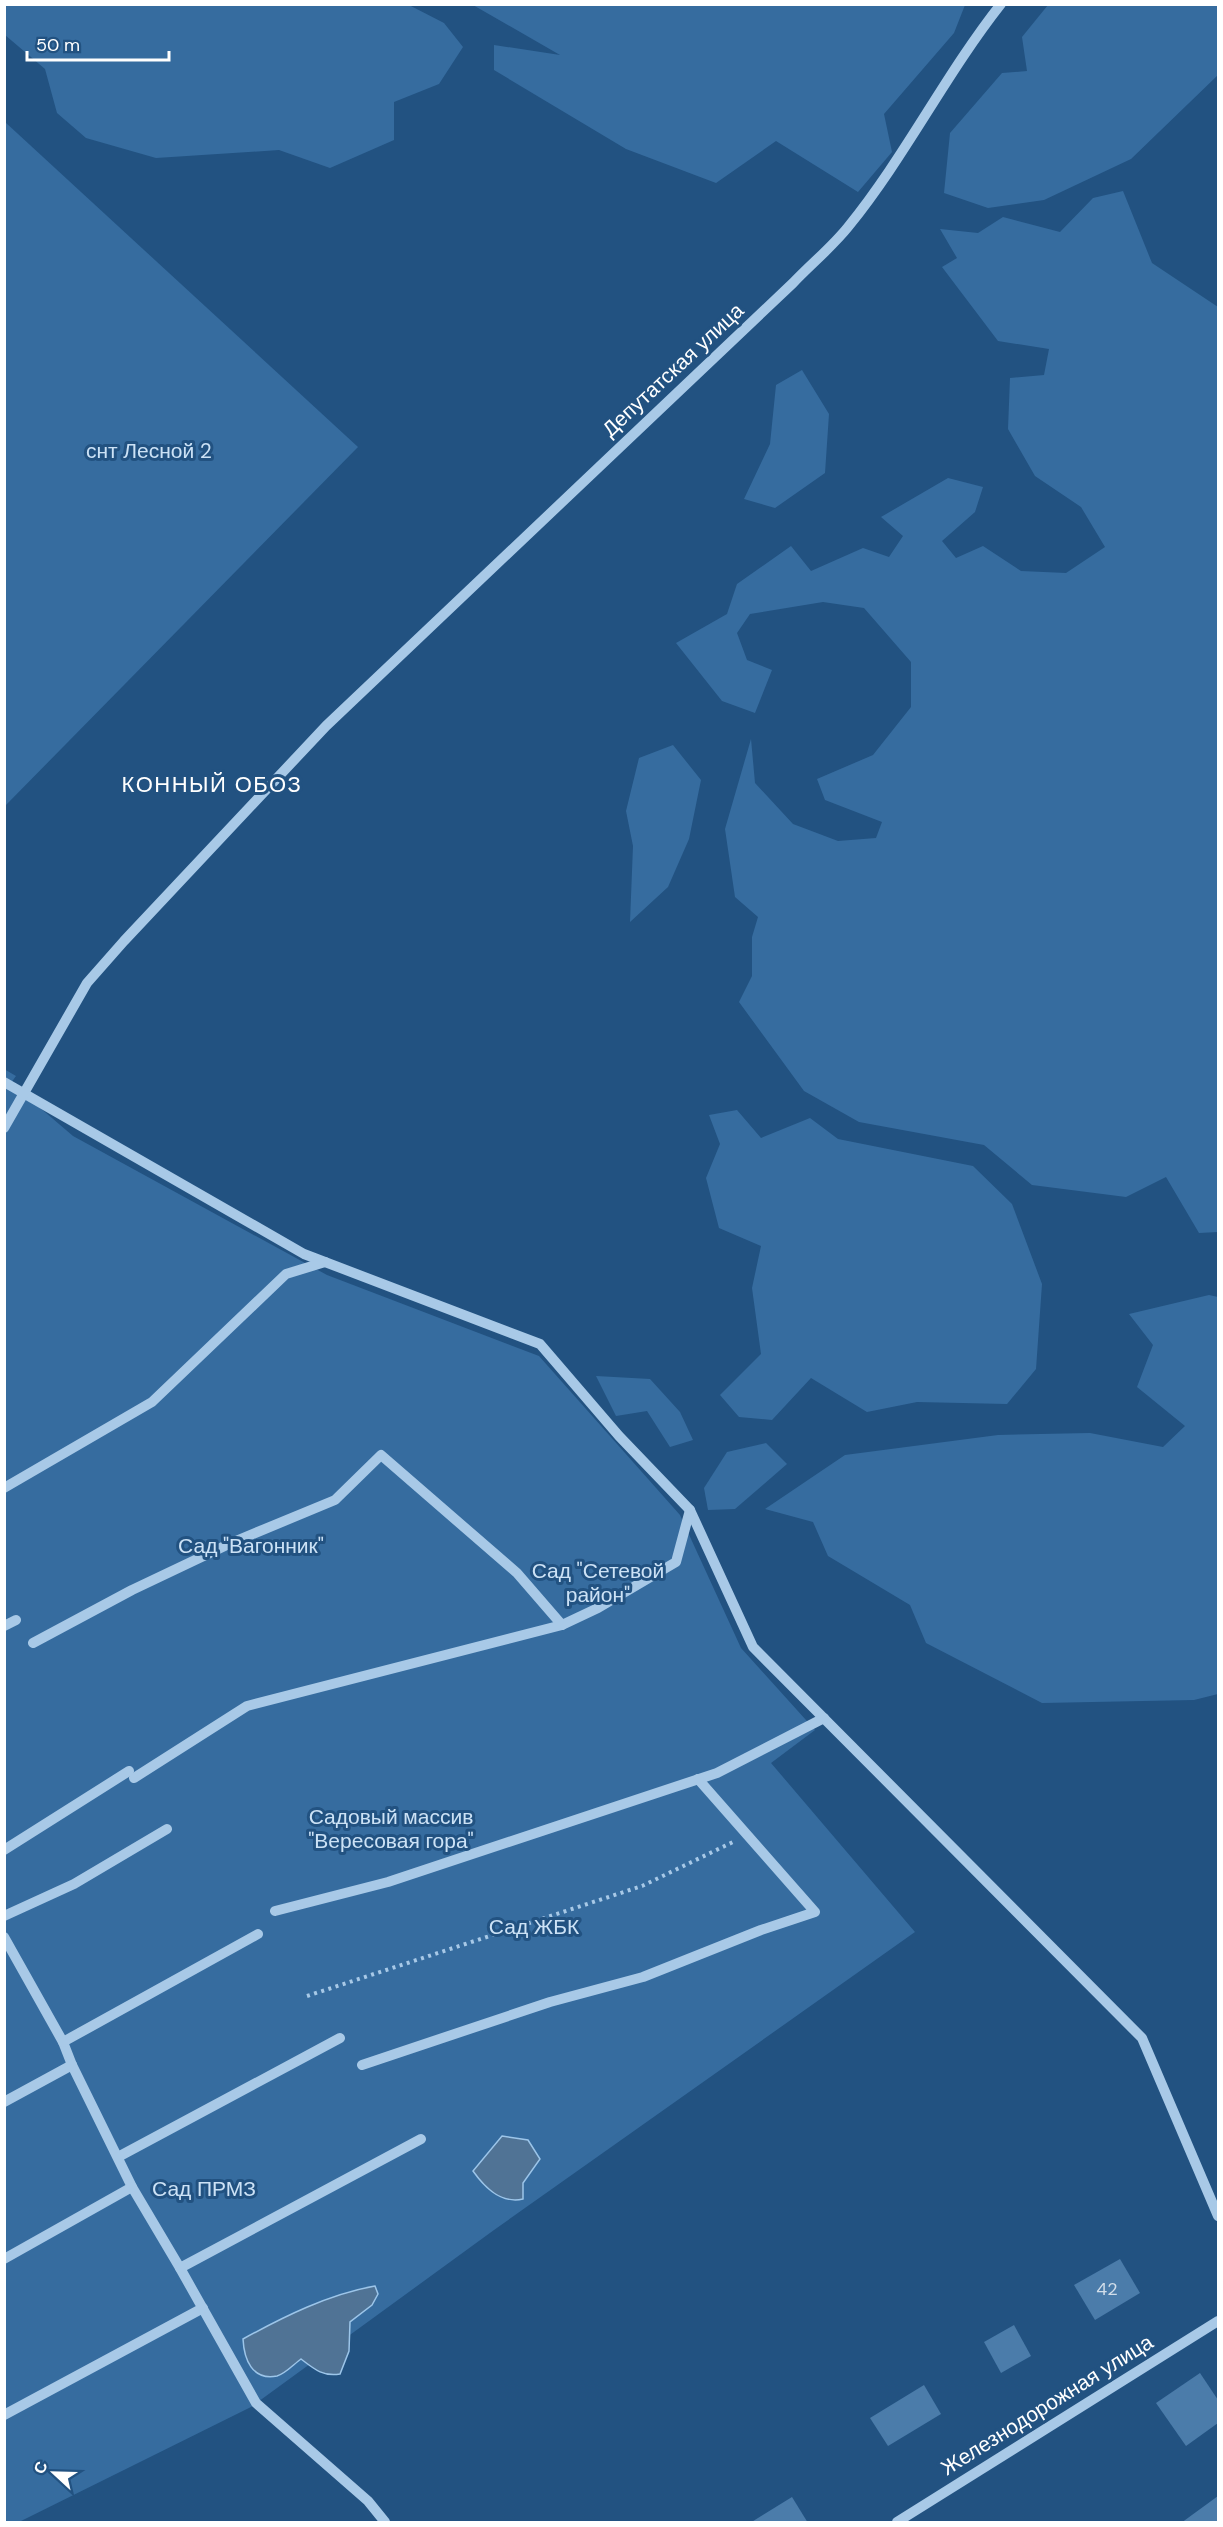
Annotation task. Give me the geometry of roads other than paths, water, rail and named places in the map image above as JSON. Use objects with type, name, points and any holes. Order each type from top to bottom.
[{"type":"street","name":"Депутатская улица","points":[[4,1128],[87,983],[326,726],[794,283],[847,228],[891,168],[981,30],[1001,4]]},
{"type":"street","points":[[4,1082],[304,1254],[540,1344],[620,1436],[690,1510],[753,1647],[1142,2038],[1218,2216]]},
{"type":"street","points":[[4,1488],[152,1402],[286,1274],[325,1262]]},
{"type":"street","points":[[33,1643],[132,1590],[231,1543],[335,1500],[381,1455],[517,1573],[562,1625]]},
{"type":"street","points":[[4,1850],[247,1706],[562,1625],[598,1608],[676,1562],[690,1510]]},
{"type":"street","points":[[4,1626],[16,1620]]},
{"type":"street","points":[[275,1911],[388,1882],[717,1773],[824,1718]]},
{"type":"street","points":[[362,2065],[550,2002],[643,1977],[761,1930],[815,1912],[698,1779]]},
{"type":"street","points":[[4,1916],[74,1884],[167,1829]]},
{"type":"street","points":[[63,2042],[258,1934]]},
{"type":"street","points":[[6,1942],[63,2042],[132,2187],[256,2403],[368,2501],[385,2523]]},
{"type":"street","points":[[118,2157],[340,2038]]},
{"type":"street","points":[[4,2102],[72,2065]]},
{"type":"street","points":[[180,2268],[421,2139]]},
{"type":"street","points":[[4,2259],[132,2187]]},
{"type":"street","points":[[4,2415],[203,2308]]},
{"type":"street","name":"Железнодорожная улица","points":[[897,2523],[1218,2321]]},
{"type":"district","name":"КОННЫЙ ОБОЗ","points":[[212,784]]},
{"type":"park label","name":"снт Лесной 2","points":[[149,451]]},
{"type":"park label","name":"Сад \"Вагонник\"","points":[[251,1546]]},
{"type":"park label","name":"Сад \"Сетевой район\"","points":[[598,1583]]},
{"type":"park label","name":"Садовый массив \"Вересовая гора\"","points":[[391,1829]]},
{"type":"park label","name":"Сад ЖБК","points":[[534,1927]]},
{"type":"park label","name":"Сад ПРМЗ","points":[[204,2189]]}]
